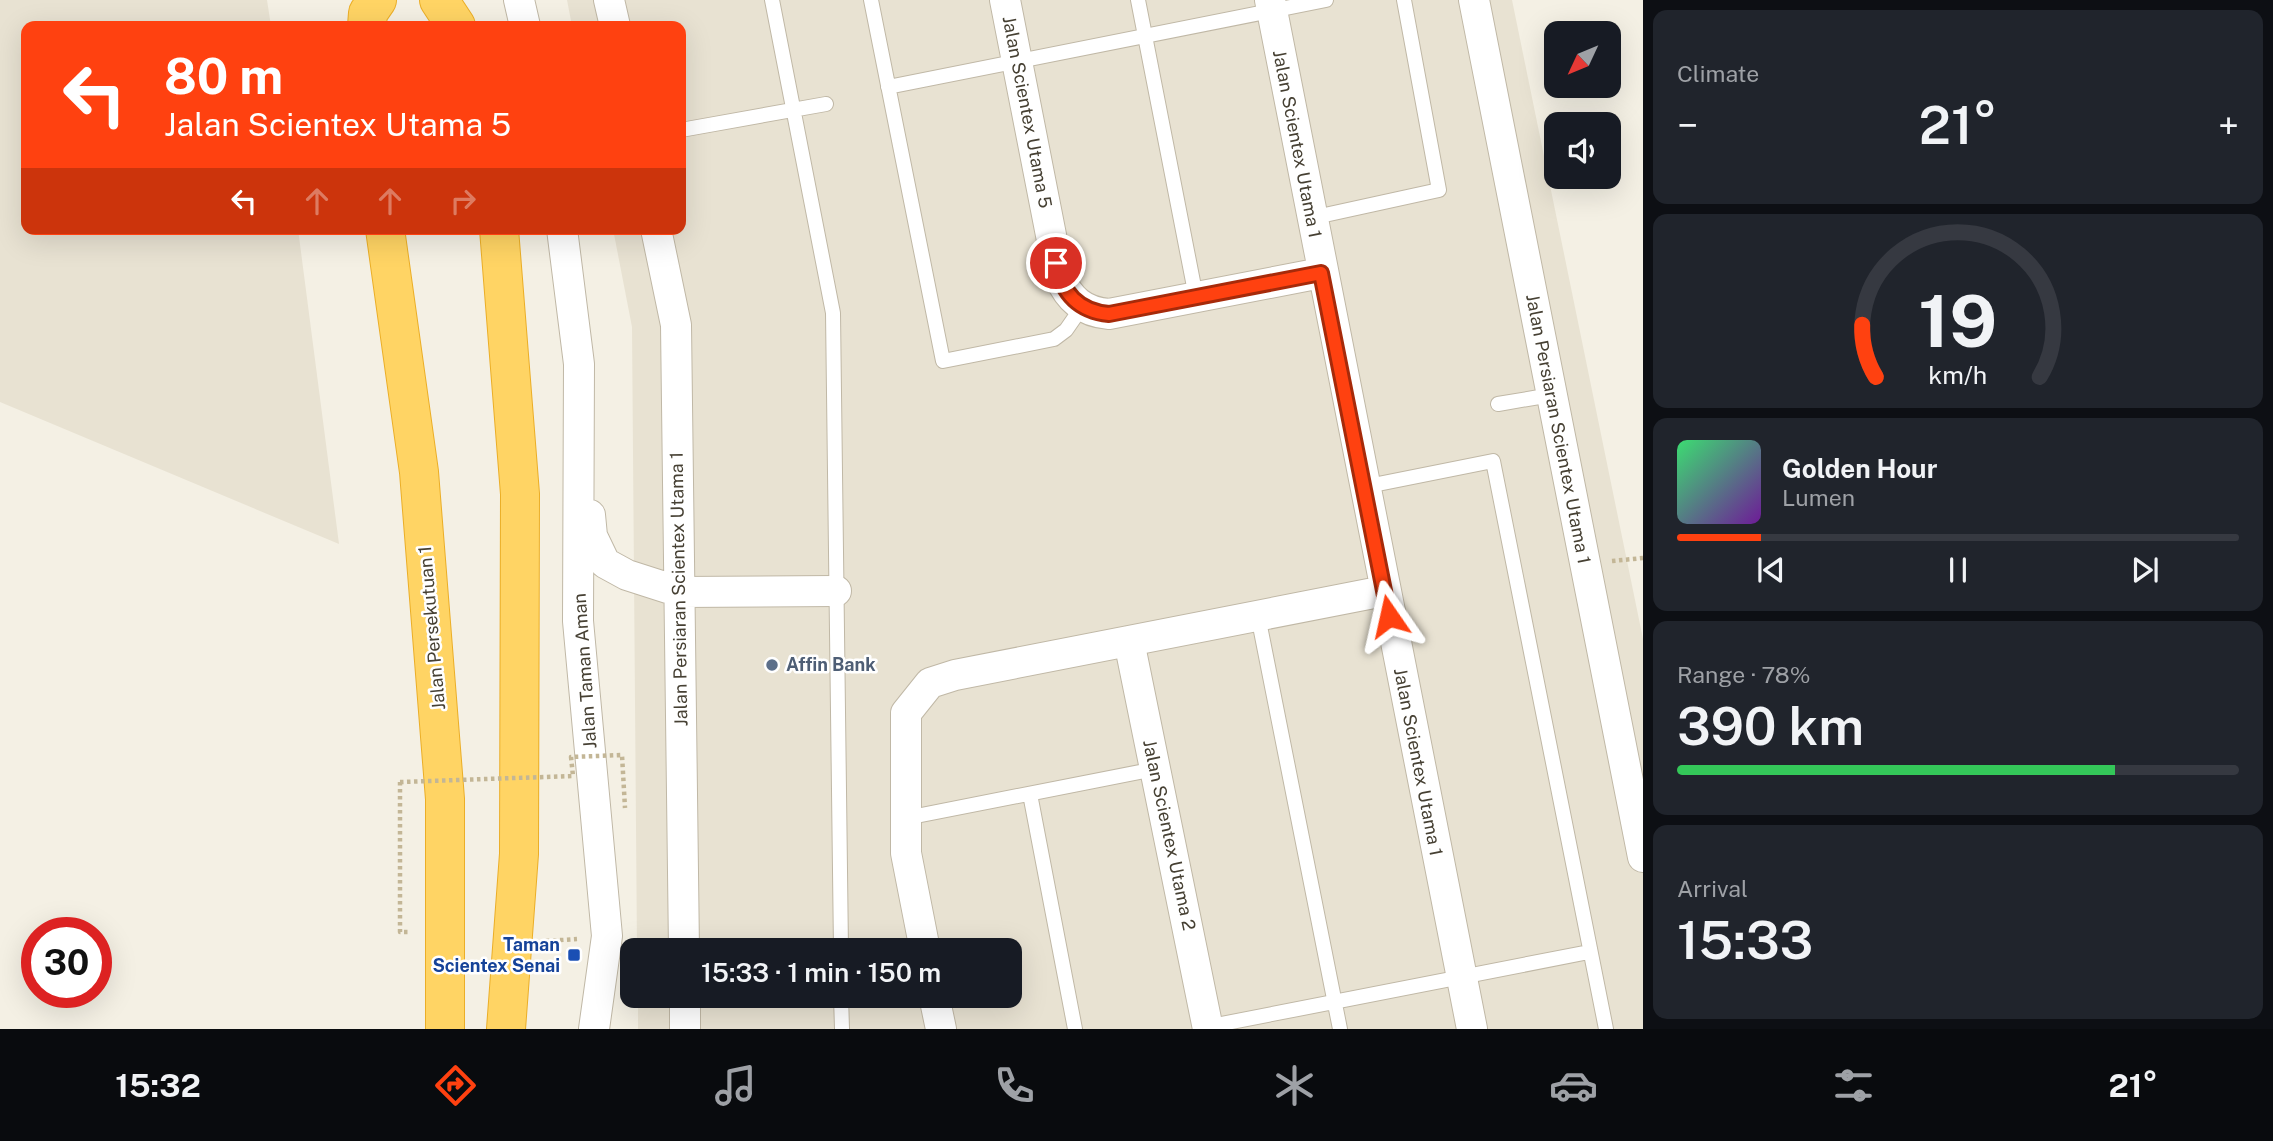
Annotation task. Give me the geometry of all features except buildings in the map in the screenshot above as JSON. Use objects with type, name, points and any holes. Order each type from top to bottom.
[{"type":"highway","points":[[351,0],[356,21]]},
{"type":"highway","points":[[367,21],[368,13],[377,0]]},
{"type":"highway","points":[[439,0],[453,21]]},
{"type":"highway","points":[[465,0],[469,21]]},
{"type":"highway","name":"Jalan Persekutuan 1","points":[[386,235],[419,472],[445,799],[445,1029]]},
{"type":"highway","points":[[499,235],[520,494],[519,854],[506,1029]]},
{"type":"street","points":[[519,0],[524,21]]},
{"type":"street","points":[[609,0],[614,21]]},
{"type":"street","name":"Jalan Scientex Utama 5","points":[[1005,0],[1059,276],[1064,289],[1082,307]]},
{"type":"street","name":"Jalan Persiaran Scientex Utama 1","points":[[1474,0],[1643,857]]},
{"type":"street","name":"Jalan Scientex Utama 1","points":[[1271,5],[1310,218],[1472,1029]]},
{"type":"street","name":"Jalan Taman Aman","points":[[563,235],[579,364],[578,621],[607,936],[594,1029]]},
{"type":"street","name":"Jalan Persiaran Scientex Utama 1","points":[[657,235],[676,324],[684,938]]},
{"type":"street","points":[[1082,307],[1109,314],[1321,273]]},
{"type":"street","points":[[579,364],[592,536],[605,563],[627,575],[680,592],[836,591]]},
{"type":"street","points":[[923,938],[906,853],[906,713],[930,683],[942,677],[1384,591]]},
{"type":"street","name":"Jalan Scientex Utama 2","points":[[1129,641],[1204,1028]]},
{"type":"street","points":[[685,1008],[685,1029]]},
{"type":"street","points":[[937,1008],[941,1029]]},
{"type":"lane","points":[[772,0],[833,313],[841,938]]},
{"type":"lane","points":[[871,0],[943,362],[1054,339],[1066,330],[1082,307]]},
{"type":"lane","points":[[1138,0],[1196,297]]},
{"type":"lane","points":[[888,87],[1145,36],[1271,5],[1326,0]]},
{"type":"lane","points":[[1310,218],[1439,190],[1404,0]]},
{"type":"lane","points":[[686,129],[826,104]]},
{"type":"lane","points":[[1498,404],[1551,395]]},
{"type":"lane","points":[[1363,487],[1493,461],[1606,1029]]},
{"type":"lane","points":[[1258,616],[1340,1029]]},
{"type":"lane","points":[[906,818],[1155,769]]},
{"type":"lane","points":[[1030,794],[1075,1029]]},
{"type":"lane","points":[[1204,1028],[1589,952]]},
{"type":"lane","points":[[841,1008],[842,1029]]},
{"type":"path","points":[[400,932],[400,782],[573,776],[571,757],[622,755],[625,808]]},
{"type":"shaded area","points":[[0,0],[267,0],[270,21],[21,21],[21,235],[299,235],[339,544],[0,402]]},
{"type":"shaded area","points":[[567,0],[1512,0],[1544,156],[1544,189],[1551,189],[1643,639],[1643,1029],[638,1029],[638,1008],[1022,1008],[1022,938],[637,938],[632,327],[614,235],[686,235],[686,21],[571,21]]},
{"type":"place","name":"Affin Bank","points":[[772,665]]},
{"type":"place","name":"Taman Scientex Senai","points":[[574,955]]},
{"type":"route","points":[[1056,263],[1064,289],[1072,299],[1094,313],[1109,314],[1321,273],[1389,616]]}]
